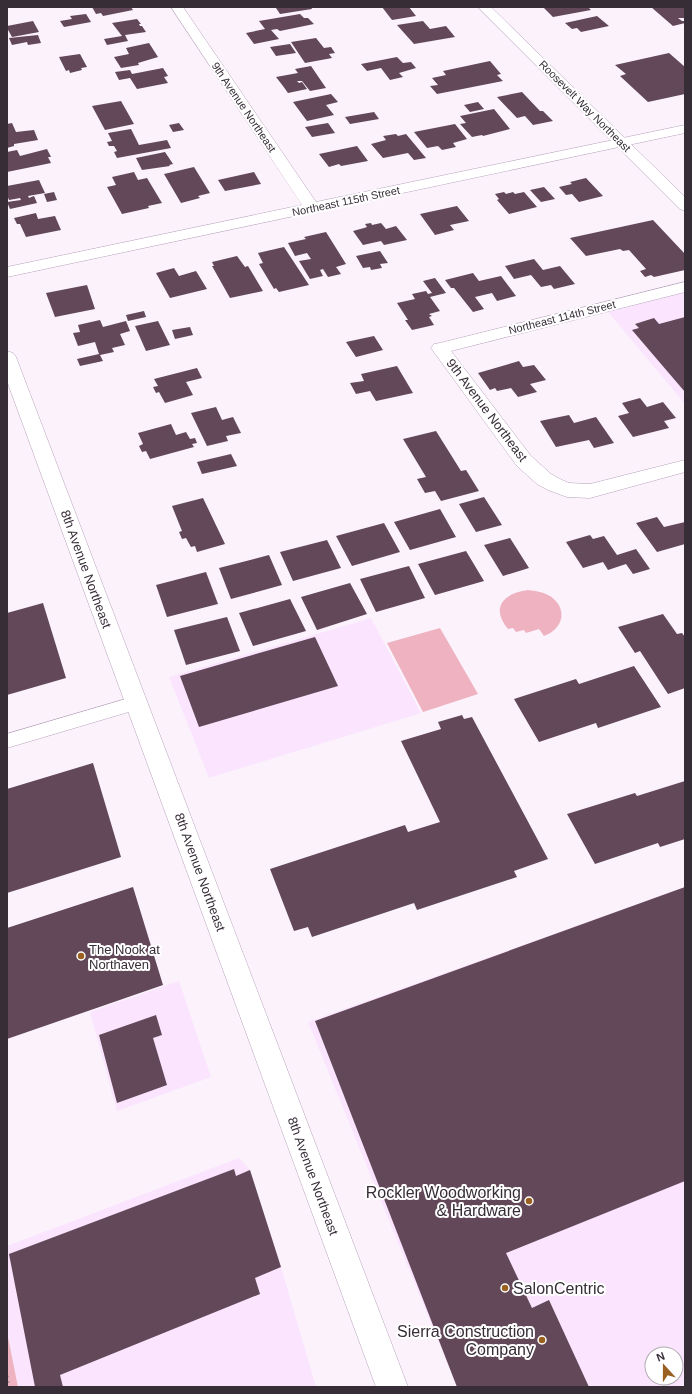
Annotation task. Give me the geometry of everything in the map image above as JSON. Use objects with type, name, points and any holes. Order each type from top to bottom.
[{"type":"street","name":"9th Avenue Northeast","points":[[177,7],[312,208]]},
{"type":"street","name":"Roosevelt Way Northeast","points":[[484,7],[685,206]]},
{"type":"street","name":"Northeast 115th Street","points":[[7,272],[685,130]]},
{"type":"street","name":"Northeast 114th Street","points":[[440,348],[685,287]]},
{"type":"street","name":"9th Avenue Northeast","points":[[440,348],[524,461],[544,479],[555,485],[567,490],[590,491],[685,466]]},
{"type":"street","name":"8th Avenue Northeast","points":[[7,357],[392,1387]]},
{"type":"lane","points":[[7,741],[136,703]]},
{"type":"path","points":[[7,1376],[9,1387]]},
{"type":"shaded area","points":[[685,287],[685,404],[604,307]]},
{"type":"shaded area","points":[[528,590],[550,596],[559,606],[561,618],[556,628],[551,633],[544,636],[539,629],[526,633],[524,630],[516,632],[513,628],[508,629],[503,621],[500,614],[502,602],[512,594]]},
{"type":"shaded area","points":[[371,618],[421,713],[209,778],[169,677]]},
{"type":"shaded area","points":[[440,628],[478,694],[423,712],[387,643]]},
{"type":"shaded area","points":[[685,887],[685,1387],[457,1387],[308,1022]]},
{"type":"shaded area","points":[[179,981],[211,1077],[117,1111],[90,1012]]},
{"type":"shaded area","points":[[239,1158],[250,1170],[281,1267],[316,1387],[18,1387],[7,1332],[7,1246]]},
{"type":"shaded area","points":[[7,1332],[18,1387],[7,1387]]},
{"type":"building","points":[[92,7],[131,7],[133,10],[103,16],[101,13],[96,14]]},
{"type":"building","points":[[311,7],[312,9],[280,14],[276,8]]},
{"type":"building","points":[[382,7],[409,7],[416,16],[392,20]]},
{"type":"building","points":[[543,7],[588,7],[591,10],[553,17]]},
{"type":"building","points":[[651,7],[685,7],[685,18],[678,18],[685,23],[673,26]]},
{"type":"building","points":[[86,14],[91,22],[64,27],[60,21],[72,19],[70,16]]},
{"type":"building","points":[[300,14],[304,18],[308,18],[314,24],[280,31],[277,29],[271,30],[279,39],[254,44],[246,33],[265,29],[259,21]]},
{"type":"building","points":[[597,16],[609,26],[581,32],[577,28],[572,29],[565,23]]},
{"type":"building","points":[[137,19],[141,24],[139,24],[140,26],[142,26],[146,32],[125,35],[128,41],[107,45],[104,39],[122,36],[112,23]]},
{"type":"building","points":[[33,21],[39,32],[12,37],[7,28],[7,26]]},
{"type":"building","points":[[423,21],[430,29],[446,26],[455,37],[414,44],[397,25]]},
{"type":"building","points":[[38,35],[41,43],[28,45],[27,42],[12,45],[9,38]]},
{"type":"building","points":[[316,38],[324,48],[331,47],[335,53],[329,54],[332,58],[305,63],[291,42]]},
{"type":"building","points":[[149,43],[158,57],[138,63],[139,65],[121,68],[114,57],[129,54],[126,48]]},
{"type":"building","points":[[290,44],[296,53],[276,56],[270,47]]},
{"type":"building","points":[[669,53],[685,67],[685,94],[648,102],[620,76],[626,74],[615,65]]},
{"type":"building","points":[[80,54],[87,67],[70,73],[69,70],[66,71],[59,57]]},
{"type":"building","points":[[397,57],[403,63],[411,62],[416,68],[399,73],[403,77],[390,80],[381,68],[367,71],[361,64]]},
{"type":"building","points":[[490,61],[501,74],[497,75],[503,81],[437,94],[430,86],[438,85],[432,78],[446,75],[443,71]]},
{"type":"building","points":[[311,66],[326,88],[310,91],[302,81],[297,81],[299,83],[302,82],[307,89],[288,93],[276,77],[298,73],[295,69]]},
{"type":"building","points":[[163,68],[168,76],[164,77],[168,83],[137,89],[130,78],[119,80],[115,72],[130,70],[132,74]]},
{"type":"building","points":[[522,92],[540,111],[543,111],[553,121],[533,125],[525,116],[517,118],[497,97]]},
{"type":"building","points":[[331,94],[338,102],[326,105],[334,115],[307,121],[293,102]]},
{"type":"building","points":[[121,101],[134,124],[105,130],[92,106]]},
{"type":"building","points":[[478,102],[484,109],[470,112],[464,105]]},
{"type":"building","points":[[494,109],[510,129],[483,136],[472,137],[460,124],[466,123],[460,116]]},
{"type":"building","points":[[374,112],[379,119],[350,124],[345,117]]},
{"type":"building","points":[[12,123],[16,132],[34,130],[38,140],[14,144],[14,146],[7,148],[7,124]]},
{"type":"building","points":[[179,123],[184,130],[173,132],[169,125]]},
{"type":"building","points":[[328,123],[335,133],[312,137],[305,127]]},
{"type":"building","points":[[455,124],[467,139],[453,143],[456,147],[442,150],[438,146],[427,148],[414,132]]},
{"type":"building","points":[[131,129],[139,145],[167,140],[171,148],[117,158],[114,152],[117,151],[114,146],[109,146],[107,142],[112,141],[108,133]]},
{"type":"building","points":[[396,134],[398,136],[406,134],[426,158],[414,160],[408,153],[383,158],[371,144],[386,140],[383,136]]},
{"type":"building","points":[[357,146],[368,161],[341,166],[339,164],[329,167],[319,154]]},
{"type":"building","points":[[47,149],[51,157],[48,157],[51,163],[7,172],[7,152],[17,150],[20,156]]},
{"type":"building","points":[[165,152],[173,164],[169,165],[170,166],[142,170],[136,158]]},
{"type":"building","points":[[194,167],[210,193],[198,196],[200,198],[181,203],[164,174]]},
{"type":"building","points":[[134,172],[138,180],[147,178],[162,203],[148,206],[149,208],[122,214],[107,187],[116,185],[112,177]]},
{"type":"building","points":[[254,172],[261,184],[225,191],[218,180]]},
{"type":"building","points":[[586,178],[603,196],[579,202],[572,194],[566,195],[559,187],[572,184],[570,182]]},
{"type":"building","points":[[39,180],[45,193],[28,196],[29,198],[34,196],[37,203],[10,209],[7,202],[21,200],[20,198],[9,200],[7,195],[7,186]]},
{"type":"building","points":[[544,187],[555,199],[541,202],[530,190]]},
{"type":"building","points":[[54,192],[57,200],[47,202],[44,194]]},
{"type":"building","points":[[504,192],[506,194],[513,192],[515,194],[524,192],[537,207],[509,214],[497,200],[499,199],[495,194]]},
{"type":"building","points":[[457,206],[469,221],[450,225],[454,230],[435,235],[420,214]]},
{"type":"building","points":[[36,213],[38,219],[55,216],[61,230],[26,237],[20,224],[17,224],[14,218]]},
{"type":"building","points":[[653,220],[685,254],[685,270],[654,277],[651,275],[645,277],[640,271],[646,269],[629,250],[623,251],[620,249],[586,256],[570,238]]},
{"type":"building","points":[[371,223],[372,225],[381,223],[386,229],[396,226],[407,240],[384,245],[381,241],[363,245],[353,231],[367,227],[365,224]]},
{"type":"building","points":[[326,232],[346,264],[336,267],[341,274],[328,277],[323,269],[320,270],[323,276],[310,279],[299,261],[311,259],[307,253],[295,256],[288,243],[306,239],[304,237]]},
{"type":"building","points":[[284,247],[309,285],[279,292],[276,288],[274,289],[259,264],[263,263],[258,253]]},
{"type":"building","points":[[380,251],[388,263],[380,264],[382,268],[371,270],[370,267],[363,268],[356,256]]},
{"type":"building","points":[[237,256],[245,267],[248,266],[263,291],[230,298],[212,266],[214,266],[212,262]]},
{"type":"building","points":[[534,259],[543,270],[560,266],[575,284],[554,289],[551,285],[541,287],[531,275],[514,279],[505,266]]},
{"type":"building","points":[[174,268],[179,276],[196,271],[207,289],[170,298],[156,273]]},
{"type":"building","points":[[473,273],[479,281],[501,276],[516,296],[497,301],[492,293],[475,297],[484,309],[473,312],[454,288],[451,288],[445,280]]},
{"type":"building","points":[[435,278],[446,293],[430,297],[440,311],[429,314],[432,316],[429,317],[434,325],[412,330],[405,320],[408,320],[397,303],[415,299],[412,294],[426,291],[428,294],[432,293],[423,281]]},
{"type":"building","points":[[87,285],[95,309],[55,317],[46,293]]},
{"type":"building","points":[[144,311],[146,317],[128,321],[126,315]]},
{"type":"building","points":[[685,317],[685,392],[632,330],[639,328],[635,324],[654,318],[659,324]]},
{"type":"building","points":[[100,320],[103,327],[126,321],[130,331],[120,334],[125,345],[112,348],[114,352],[100,355],[103,361],[80,366],[77,359],[99,354],[95,342],[78,346],[73,333],[80,332],[78,325]]},
{"type":"building","points":[[158,321],[170,345],[146,351],[135,326]]},
{"type":"building","points":[[190,327],[193,335],[175,339],[172,330]]},
{"type":"building","points":[[374,336],[383,350],[356,357],[346,342]]},
{"type":"building","points":[[519,361],[523,367],[534,365],[546,380],[530,384],[537,392],[518,397],[511,388],[497,391],[495,388],[490,390],[478,373]]},
{"type":"building","points":[[397,366],[413,393],[376,401],[370,391],[356,394],[350,383],[364,381],[361,374]]},
{"type":"building","points":[[197,368],[202,378],[186,382],[193,395],[165,403],[159,392],[156,393],[153,387],[158,386],[154,379]]},
{"type":"building","points":[[640,398],[647,407],[663,402],[676,418],[664,421],[669,428],[633,437],[618,416],[629,413],[622,403]]},
{"type":"building","points":[[216,407],[222,420],[233,417],[241,433],[226,436],[228,441],[207,446],[191,413]]},
{"type":"building","points":[[569,415],[574,423],[596,417],[614,443],[594,448],[589,440],[556,447],[540,421]]},
{"type":"building","points":[[171,424],[176,435],[186,432],[190,439],[195,438],[197,443],[192,444],[194,447],[150,459],[146,451],[142,452],[139,446],[143,444],[138,433]]},
{"type":"building","points":[[436,431],[461,471],[466,470],[479,491],[441,501],[435,491],[425,493],[417,479],[426,477],[403,439]]},
{"type":"building","points":[[231,454],[237,466],[202,474],[197,462]]},
{"type":"building","points":[[484,497],[502,525],[476,532],[459,504]]},
{"type":"building","points":[[203,498],[225,544],[197,552],[195,546],[191,547],[186,538],[182,539],[179,532],[182,531],[172,506]]},
{"type":"building","points":[[440,509],[456,537],[410,550],[394,522]]},
{"type":"building","points":[[657,517],[664,527],[685,522],[685,544],[657,552],[636,523]]},
{"type":"building","points":[[384,523],[400,552],[352,566],[336,536]]},
{"type":"building","points":[[590,535],[593,539],[604,536],[617,555],[636,549],[650,569],[633,574],[626,564],[608,570],[603,562],[583,568],[566,542]]},
{"type":"building","points":[[510,538],[529,568],[503,576],[484,545]]},
{"type":"building","points":[[327,540],[341,568],[293,581],[280,552]]},
{"type":"building","points":[[466,551],[484,581],[435,595],[418,564]]},
{"type":"building","points":[[269,555],[282,585],[231,599],[219,568]]},
{"type":"building","points":[[409,566],[425,598],[376,612],[360,579]]},
{"type":"building","points":[[206,572],[218,604],[167,617],[156,585]]},
{"type":"building","points":[[350,583],[367,614],[317,630],[301,597]]},
{"type":"building","points":[[290,599],[306,631],[253,646],[239,613]]},
{"type":"building","points":[[43,603],[66,678],[7,695],[7,613]]},
{"type":"building","points":[[663,614],[677,634],[682,633],[685,637],[685,688],[668,694],[640,651],[635,653],[618,627]]},
{"type":"building","points":[[227,617],[240,651],[186,665],[174,630]]},
{"type":"building","points":[[315,637],[338,686],[199,727],[180,676]]},
{"type":"building","points":[[634,666],[661,707],[598,728],[596,723],[539,742],[514,699],[576,679],[579,684]]},
{"type":"building","points":[[462,715],[464,719],[472,717],[548,859],[514,871],[517,877],[417,910],[414,903],[312,937],[308,927],[294,931],[270,869],[405,825],[408,832],[440,822],[401,741],[441,729],[438,722]]},
{"type":"building","points":[[93,763],[121,857],[7,893],[7,789]]},
{"type":"building","points":[[685,781],[685,839],[660,847],[658,843],[595,864],[567,814],[635,793],[637,796]]},
{"type":"building","name":"The Nook at Northaven","points":[[133,887],[163,985],[7,1039],[7,928]]},
{"type":"building","points":[[685,887],[685,1181],[506,1253],[532,1308],[549,1300],[589,1387],[457,1387],[315,1021]]},
{"type":"building","points":[[156,1015],[162,1035],[153,1038],[167,1085],[117,1103],[99,1035]]},
{"type":"building","points":[[234,1169],[236,1176],[250,1170],[281,1267],[255,1278],[260,1294],[60,1375],[63,1387],[35,1387],[9,1254]]},
{"type":"place","name":"The Nook at Northaven","points":[[81,956]]},
{"type":"place","name":"Rockler Woodworking & Hardware","points":[[529,1201]]},
{"type":"place","name":"SalonCentric","points":[[505,1288]]},
{"type":"place","name":"Sierra Construction Company","points":[[542,1340]]}]
